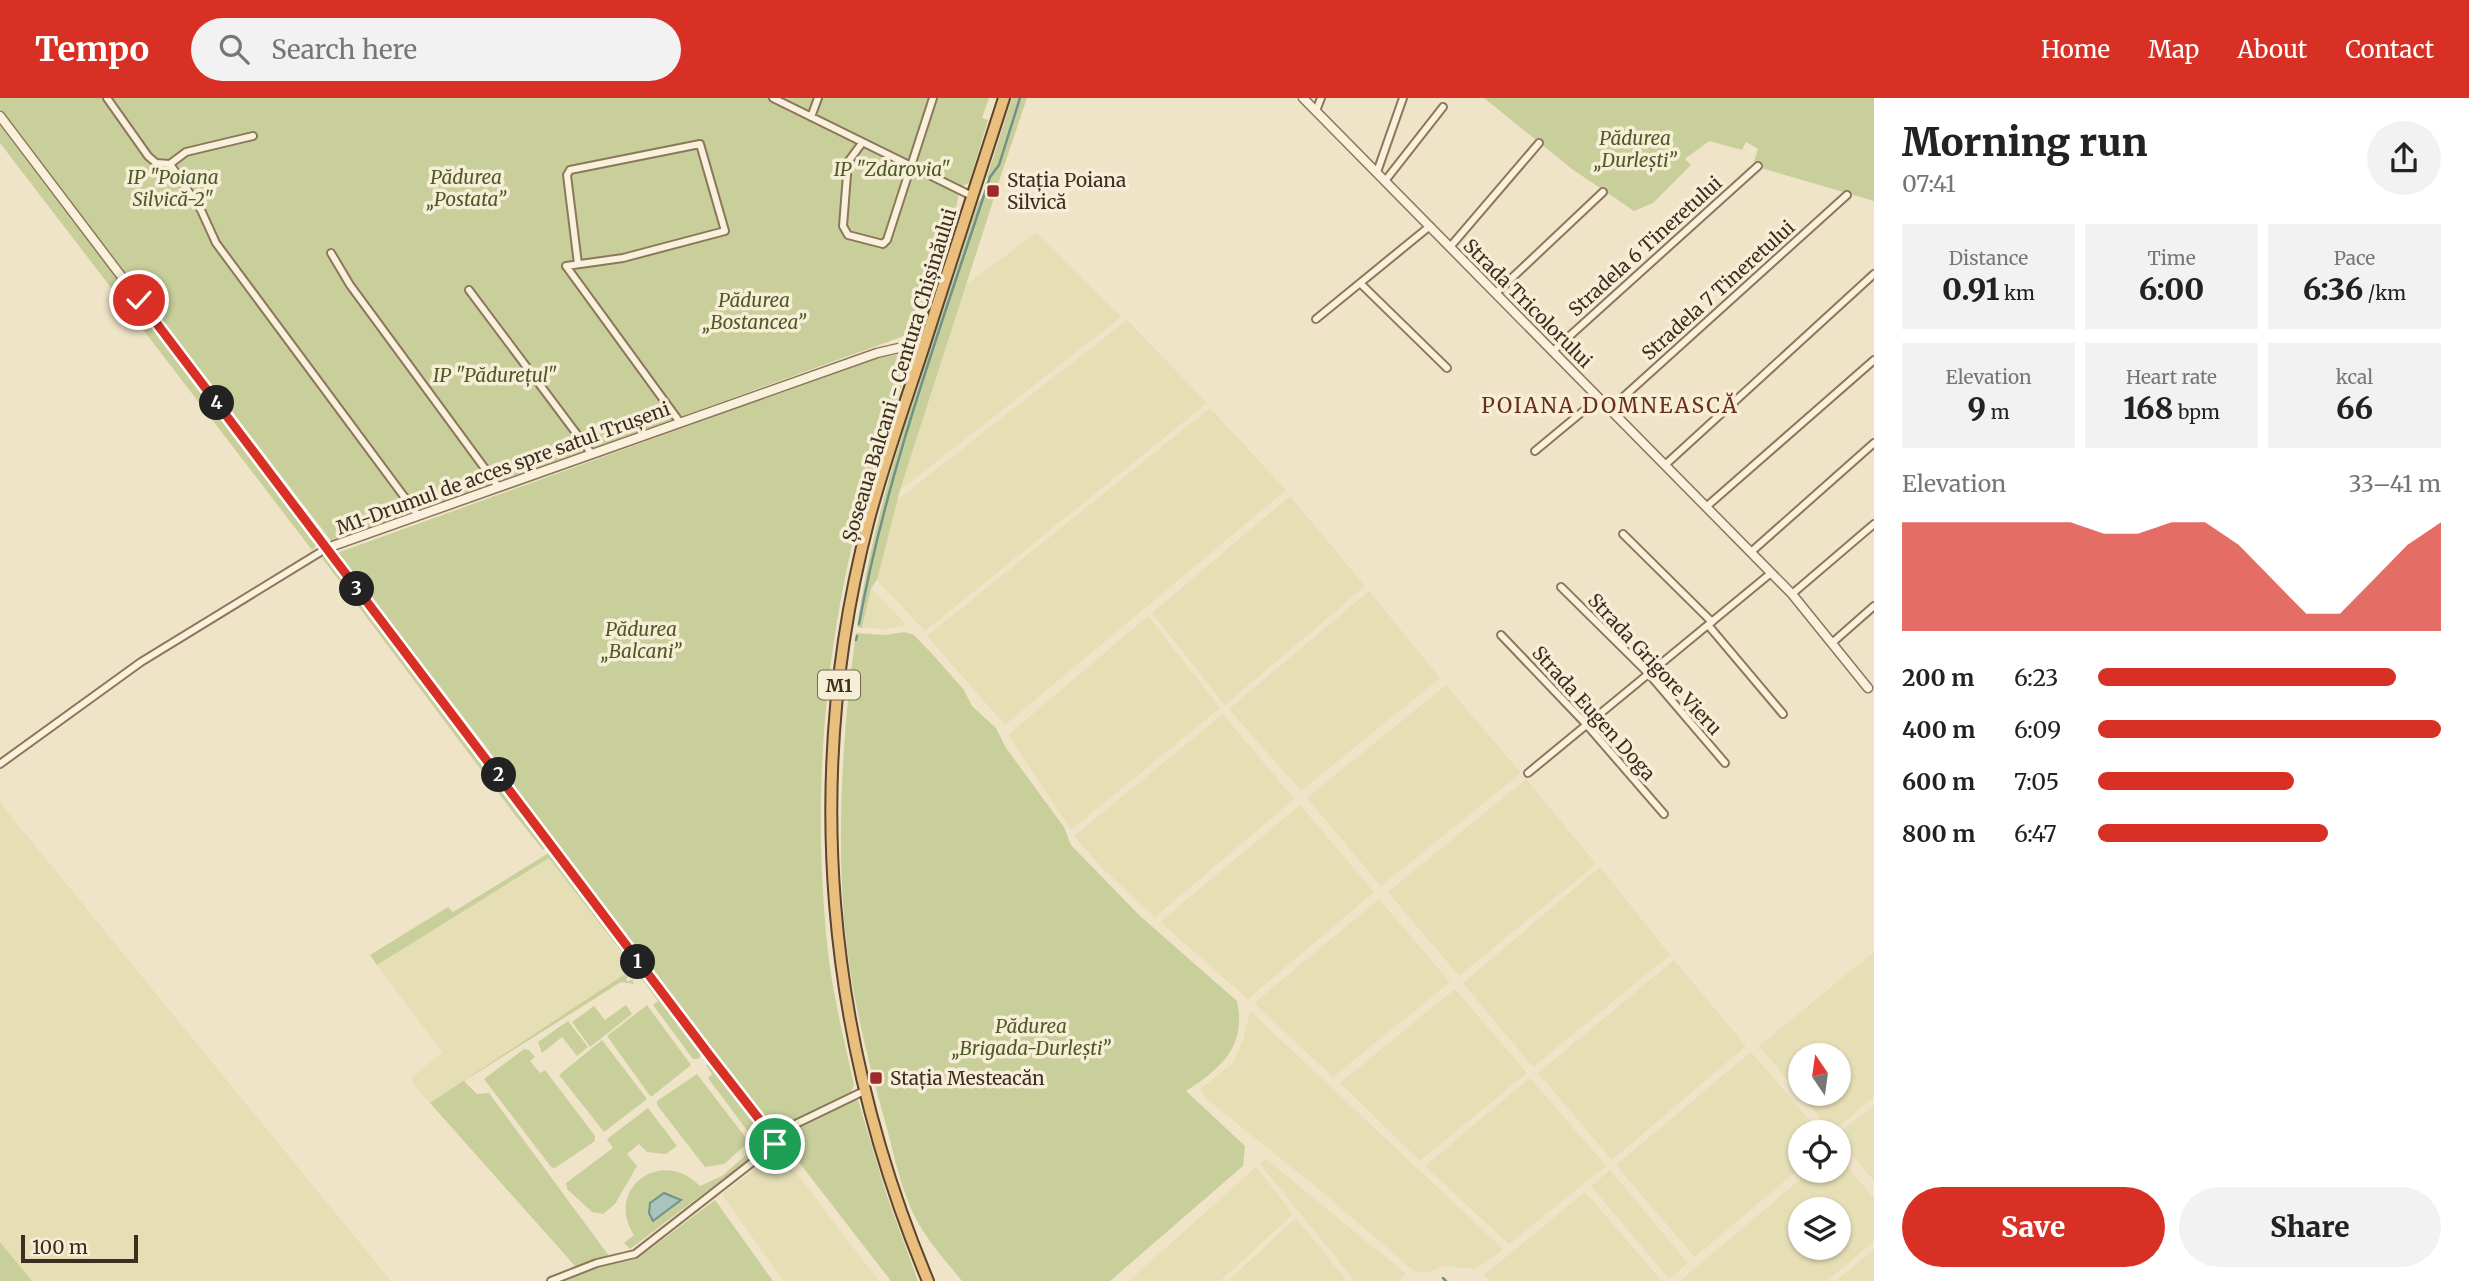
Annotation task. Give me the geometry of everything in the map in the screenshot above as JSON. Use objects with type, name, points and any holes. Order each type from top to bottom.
[{"type":"highway","name":"Șoseaua Balcani - Centura Chișinăului","points":[[929,1281],[883,1160],[864,1091],[846,1006],[836,934],[832,828],[834,733],[847,630],[869,519],[1004,98]]},
{"type":"street","points":[[107,98],[148,156],[156,163],[170,164],[186,152],[253,136]]},
{"type":"street","points":[[773,98],[972,196]]},
{"type":"street","points":[[811,117],[818,98]]},
{"type":"street","points":[[862,144],[848,162],[843,226],[848,235],[877,244],[887,240],[933,98]]},
{"type":"street","name":"Strada Tricolorului","points":[[1303,98],[1792,594],[1871,686]]},
{"type":"street","points":[[1317,111],[1321,98]]},
{"type":"street","points":[[1377,172],[1403,98]]},
{"type":"street","points":[[1385,181],[1443,107]]},
{"type":"street","name":"M1-Drumul de acces spre satul Trușeni","points":[[0,116],[327,548],[679,421],[877,353],[925,342]]},
{"type":"street","points":[[1450,247],[1539,143]]},
{"type":"street","points":[[579,264],[567,175],[570,170],[700,144],[725,230],[623,258],[566,266],[679,421]]},
{"type":"street","points":[[170,164],[201,210],[216,243],[417,514]]},
{"type":"street","name":"Stradela 6 Tineretului","points":[[1553,351],[1758,166]]},
{"type":"street","points":[[1496,293],[1603,192]]},
{"type":"street","name":"Stradela 7 Tineretului","points":[[1610,409],[1847,195]]},
{"type":"street","points":[[1316,319],[1430,226]]},
{"type":"street","points":[[331,253],[350,285],[497,485]]},
{"type":"street","points":[[1665,465],[1874,274]]},
{"type":"street","points":[[1360,283],[1447,368]]},
{"type":"street","points":[[468,290],[591,453]]},
{"type":"street","points":[[1706,507],[1874,360]]},
{"type":"street","points":[[1535,452],[1599,398]]},
{"type":"street","points":[[1751,552],[1874,443]]},
{"type":"street","points":[[1792,594],[1874,524]]},
{"type":"street","points":[[1623,534],[1710,624],[1783,714]]},
{"type":"street","points":[[0,764],[141,662],[327,548],[710,1056],[766,1128],[776,1133]]},
{"type":"street","points":[[1528,773],[1771,573]]},
{"type":"street","name":"Strada Grigore Vieru","points":[[1561,587],[1649,674],[1725,763]]},
{"type":"street","points":[[1832,643],[1874,606]]},
{"type":"street","name":"Strada Eugen Doga","points":[[1501,635],[1587,724],[1664,814]]},
{"type":"street","points":[[776,1133],[864,1091]]},
{"type":"street","points":[[551,1281],[597,1263],[635,1254],[775,1144],[776,1133]]},
{"type":"shaded area","points":[[1036,233],[1121,317],[900,490],[966,285]]},
{"type":"shaded area","points":[[1127,320],[1207,403],[925,631],[877,580],[897,500]]},
{"type":"shaded area","points":[[1210,408],[1286,490],[1005,725],[927,636]]},
{"type":"shaded area","points":[[1290,496],[1365,586],[1225,705],[1152,613]]},
{"type":"shaded area","points":[[871,588],[907,625],[884,629],[862,628]]},
{"type":"shaded area","points":[[1369,591],[1440,678],[1301,791],[1229,709]]},
{"type":"shaded area","points":[[1148,616],[1220,708],[1071,830],[1008,735]]},
{"type":"shaded area","points":[[1446,685],[1521,773],[1381,886],[1307,798]]},
{"type":"shaded area","points":[[1223,714],[1294,799],[1155,917],[1102,868],[1074,836]]},
{"type":"shaded area","points":[[1526,779],[1596,864],[1459,976],[1388,892]]},
{"type":"shaded area","points":[[0,799],[5,809],[391,1281],[32,1281],[0,1242]]},
{"type":"shaded area","points":[[1300,805],[1374,892],[1248,999],[1160,922]]},
{"type":"shaded area","points":[[549,858],[634,968],[430,1103],[413,1084],[412,1078],[442,1052],[377,965]]},
{"type":"shaded area","points":[[1600,867],[1670,955],[1533,1067],[1463,983]]},
{"type":"shaded area","points":[[1379,899],[1450,982],[1333,1077],[1254,1003]]},
{"type":"shaded area","points":[[1874,952],[1874,1097],[1846,1120],[1822,1120],[1810,1106],[1852,1106],[1852,1043],[1788,1043],[1788,1080],[1759,1046]]},
{"type":"shaded area","points":[[1674,960],[1746,1046],[1612,1160],[1538,1073]]},
{"type":"shaded area","points":[[1455,989],[1527,1073],[1420,1161],[1340,1083]]},
{"type":"shaded area","points":[[1250,1011],[1503,1249],[1476,1269],[1443,1266],[1427,1273],[1414,1271],[1315,1186],[1209,1101],[1200,1089],[1233,1063],[1243,1040]]},
{"type":"shaded area","points":[[1751,1052],[1788,1095],[1788,1106],[1798,1106],[1810,1120],[1788,1120],[1788,1178],[1695,1257],[1616,1165]]},
{"type":"shaded area","points":[[1530,1078],[1606,1166],[1509,1244],[1425,1166]]},
{"type":"shaded area","points":[[1874,1105],[1874,1181],[1851,1154],[1851,1123]]},
{"type":"shaded area","points":[[780,1151],[879,1281],[783,1281],[722,1194]]},
{"type":"shaded area","points":[[1266,1159],[1406,1274],[1398,1281],[1355,1281],[1260,1164]]},
{"type":"shaded area","points":[[1256,1167],[1293,1214],[1220,1281],[1129,1281]]},
{"type":"shaded area","points":[[1610,1170],[1688,1263],[1669,1279],[1591,1186]]},
{"type":"shaded area","points":[[1851,1171],[1874,1198],[1874,1241],[1827,1281],[1680,1281],[1796,1183],[1851,1183]]},
{"type":"shaded area","points":[[1585,1192],[1662,1281],[1491,1281],[1484,1275]]},
{"type":"shaded area","points":[[1296,1218],[1347,1281],[1228,1281]]},
{"type":"shaded area","points":[[1874,1249],[1874,1281],[1836,1281]]},
{"type":"green space","points":[[0,98],[989,98],[982,118],[988,120],[969,183],[960,187],[956,208],[959,215],[925,323],[915,332],[680,417],[678,413],[672,416],[674,419],[592,450],[588,445],[582,447],[586,453],[499,482],[489,478],[491,485],[419,510],[415,507],[410,514],[332,542],[0,109]]},
{"type":"green space","points":[[1012,98],[1027,98],[997,187],[990,184],[987,177]]},
{"type":"green space","name":"Pădurea „Durlești”","points":[[1484,98],[1874,98],[1874,201],[1761,168],[1754,161],[1758,149],[1746,142],[1742,150],[1709,141],[1685,159],[1691,165],[1653,203],[1634,211],[1572,169]]},
{"type":"green space","points":[[0,124],[318,545],[312,550],[0,143]]},
{"type":"green space","points":[[986,193],[995,195],[900,490],[862,628],[857,627],[866,572],[893,465],[978,202]]},
{"type":"green space","name":"Pădurea „Balcani”","points":[[899,354],[909,364],[860,515],[843,586],[835,635],[828,684],[821,784],[822,883],[828,952],[837,1009],[854,1085],[850,1094],[852,1102],[858,1100],[887,1196],[918,1281],[891,1281],[629,943],[484,744],[337,553],[877,358]]},
{"type":"green space","points":[[328,554],[548,846],[543,850],[322,558]]},
{"type":"green space","name":"Pădurea „Brigada-Durlești”","points":[[905,632],[914,635],[935,657],[964,690],[972,706],[996,728],[1006,748],[1064,827],[1071,845],[1140,916],[1237,1001],[1238,1031],[1228,1055],[1210,1074],[1186,1091],[1245,1146],[1243,1166],[1110,1281],[962,1281],[923,1231],[900,1177],[867,1052],[852,982],[842,897],[841,808],[846,718],[856,633],[885,635]]},
{"type":"green space","points":[[552,851],[704,1052],[698,1059],[693,1059],[653,1005],[658,1001],[636,971],[626,979],[628,982],[632,979],[634,984],[621,982],[464,1081],[477,1094],[489,1093],[609,1256],[575,1266],[430,1103],[634,968],[549,858],[377,965],[370,955],[448,907],[453,912]]},
{"type":"green space","points":[[626,1005],[632,1014],[590,1047],[572,1022],[594,1006],[605,1020]]},
{"type":"green space","points":[[647,1005],[691,1065],[651,1097],[607,1036]]},
{"type":"green space","points":[[568,1021],[588,1047],[577,1056],[562,1037],[542,1053],[538,1042]]},
{"type":"green space","points":[[602,1040],[647,1099],[604,1132],[559,1075]]},
{"type":"green space","points":[[524,1049],[529,1050],[535,1057],[530,1061],[540,1073],[545,1070],[595,1136],[595,1141],[555,1168],[551,1167],[484,1079]]},
{"type":"green space","points":[[706,1065],[718,1069],[763,1130],[759,1138],[752,1137],[708,1078],[712,1074]]},
{"type":"green space","points":[[697,1074],[749,1142],[724,1164],[705,1167],[657,1105],[657,1101]]},
{"type":"green space","points":[[648,1108],[677,1146],[666,1154],[647,1152],[639,1144],[627,1154],[637,1166],[615,1204],[603,1214],[592,1212],[567,1189],[566,1183],[613,1148],[607,1139]]},
{"type":"green space","points":[[754,1148],[757,1153],[630,1249],[624,1243],[634,1235],[627,1218],[626,1202],[631,1189],[641,1178],[654,1172],[669,1170],[685,1175],[700,1186],[722,1176]]},
{"type":"green space","points":[[715,1200],[773,1281],[562,1281],[601,1267],[637,1259]]},
{"type":"green space","points":[[0,1242],[32,1281],[0,1281]]},
{"type":"water","points":[[664,1193],[681,1200],[653,1221],[649,1213],[650,1203]]},
{"type":"waterway","points":[[859,624],[885,510],[917,398],[990,177],[999,165],[1020,98]]},
{"type":"waterway","points":[[856,640],[857,636]]},
{"type":"waterway","points":[[1443,1278],[1446,1281]]},
{"type":"place","name":"Stația Poiana Silvică","points":[[993,191]]},
{"type":"place","name":"Stația Mesteacăn","points":[[876,1078]]},
{"type":"district","name":"POIANA DOMNEASCĂ","points":[[1610,405]]},
{"type":"route","points":[[139,300],[710,1056],[766,1128],[776,1133],[775,1144]]},
{"type":"park label","name":"IP \"Zdarovia\"","points":[[892,169]]},
{"type":"park label","name":"IP \"Poiana Silvică-2\"","points":[[173,188]]},
{"type":"park label","name":"Pădurea „Postata”","points":[[466,188]]},
{"type":"park label","name":"Pădurea „Bostancea”","points":[[754,311]]},
{"type":"park label","name":"IP \"Pădurețul\"","points":[[495,375]]}]
